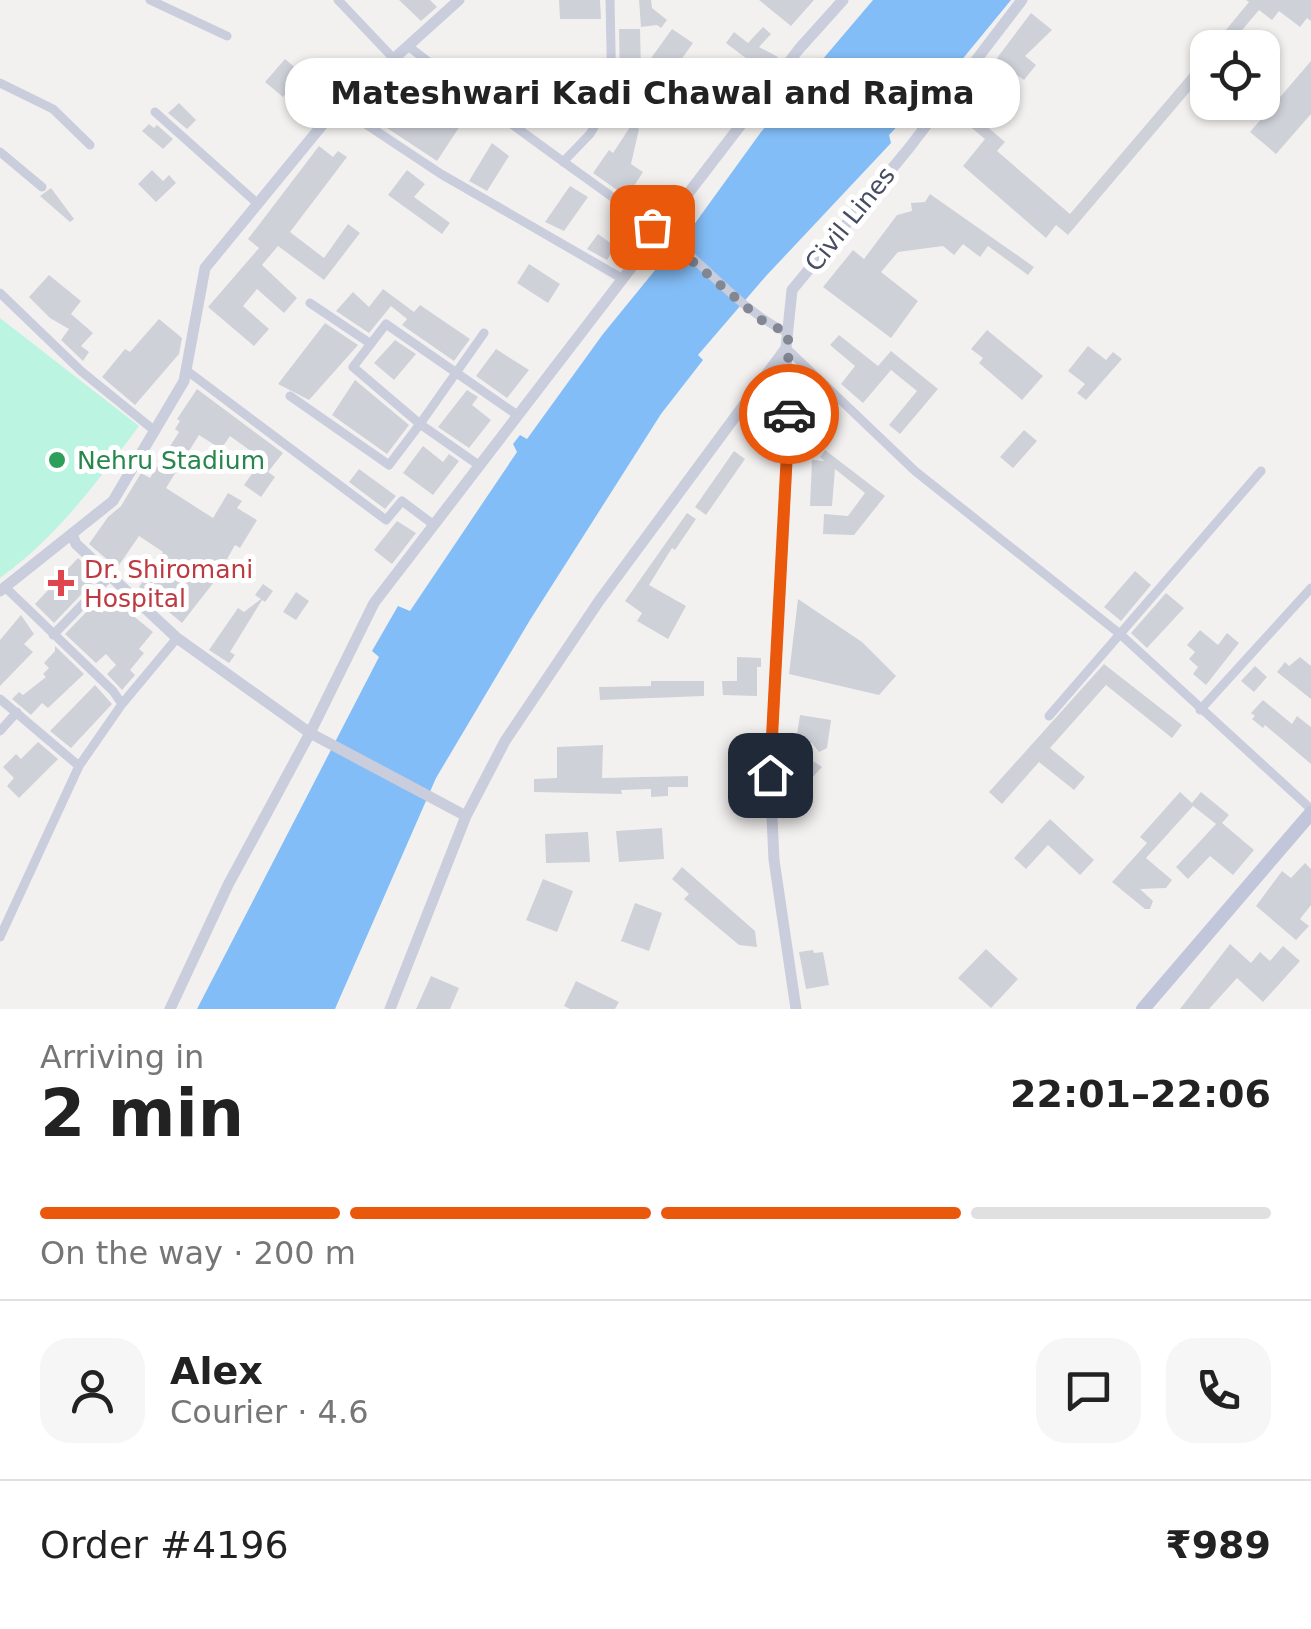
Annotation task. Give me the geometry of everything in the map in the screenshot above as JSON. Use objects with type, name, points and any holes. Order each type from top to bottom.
[{"type":"main road","points":[[1143,1009],[1311,811]]},
{"type":"street","points":[[150,0],[228,36]]},
{"type":"street","points":[[338,0],[394,59]]},
{"type":"street","points":[[122,704],[113,691],[2,589],[113,502],[184,381],[205,268],[340,107],[459,0]]},
{"type":"street","points":[[562,162],[590,134],[612,98],[610,0]]},
{"type":"street","points":[[170,1009],[228,885],[374,604],[623,279],[664,234],[799,49],[843,0]]},
{"type":"street","name":"Civil Lines","points":[[796,1009],[774,860],[770,775],[789,421],[786,348],[792,290],[909,148],[1022,0]]},
{"type":"street","points":[[408,46],[664,234],[764,322],[788,333]]},
{"type":"street","points":[[0,83],[53,109],[90,145]]},
{"type":"street","points":[[340,107],[441,174],[623,279]]},
{"type":"street","points":[[154,112],[258,204]]},
{"type":"street","points":[[0,152],[42,187]]},
{"type":"street","points":[[0,292],[80,371],[154,431]]},
{"type":"street","points":[[310,303],[371,344]]},
{"type":"street","points":[[480,466],[420,424],[353,367],[386,324],[513,412]]},
{"type":"street","points":[[290,396],[389,465],[484,333]]},
{"type":"street","points":[[390,1009],[466,816],[505,741],[600,601],[786,348],[915,471],[1120,634],[1311,811]]},
{"type":"street","points":[[186,370],[386,520],[402,501],[434,525]]},
{"type":"street","points":[[1048,716],[1262,472]]},
{"type":"street","points":[[72,534],[76,544],[177,638],[310,733],[466,816]]},
{"type":"street","points":[[53,635],[112,574]]},
{"type":"street","points":[[1200,710],[1311,588]]},
{"type":"street","points":[[0,937],[79,766],[122,704],[177,638]]},
{"type":"street","points":[[0,699],[79,766]]},
{"type":"street","points":[[0,731],[17,712]]},
{"type":"green space","name":"Nehru Stadium","points":[[0,318],[139,426],[58,527],[0,578]]},
{"type":"water","points":[[873,0],[1011,0],[914,118],[908,115],[889,135],[891,143],[698,355],[703,360],[661,414],[530,620],[436,778],[335,1009],[197,1009],[379,657],[372,651],[398,606],[410,611],[517,452],[513,444],[520,435],[527,439],[656,269],[654,265],[688,223],[693,226],[761,132]]},
{"type":"building","points":[[399,0],[430,0],[437,7],[421,21]]},
{"type":"building","points":[[559,0],[600,0],[601,19],[560,19]]},
{"type":"building","points":[[639,0],[651,0],[652,8],[667,20],[661,28],[641,27]]},
{"type":"building","points":[[759,0],[814,0],[791,26]]},
{"type":"building","points":[[1246,0],[1311,0],[1311,21],[1307,18],[1300,27],[1279,11],[1272,20],[1259,10],[1242,30],[1226,30],[1249,2]]},
{"type":"building","points":[[1031,13],[1052,30],[1025,56],[1036,65],[1024,80],[1014,73],[977,118],[1005,142],[997,151],[1070,214],[1190,73],[1190,91],[1068,235],[1056,225],[1046,238],[963,166],[985,139],[961,119],[1006,66],[997,58]]},
{"type":"building","points":[[763,27],[771,34],[759,47],[778,57],[768,75],[726,43],[734,32],[748,43]]},
{"type":"building","points":[[619,29],[640,29],[641,72],[672,29],[693,43],[678,64],[701,79],[693,91],[679,80],[672,89],[660,80],[650,94],[631,81],[620,81]]},
{"type":"building","points":[[285,59],[303,74],[283,97],[265,82]]},
{"type":"building","points":[[1311,61],[1311,114],[1276,154],[1250,132],[1260,120],[1280,120],[1280,97]]},
{"type":"building","points":[[401,92],[460,126],[437,161],[381,124]]},
{"type":"building","points":[[179,103],[196,120],[187,129],[168,113]]},
{"type":"building","points":[[149,124],[154,128],[157,125],[173,139],[163,149],[142,131]]},
{"type":"building","points":[[632,124],[639,129],[631,164],[643,172],[627,197],[593,173],[609,150],[613,153]]},
{"type":"building","points":[[492,143],[509,156],[487,191],[469,181]]},
{"type":"building","points":[[319,146],[333,157],[338,151],[347,157],[290,232],[324,258],[348,224],[360,233],[324,280],[278,246],[262,265],[297,298],[284,313],[257,289],[243,306],[269,329],[254,346],[208,307],[259,248],[248,239]]},
{"type":"building","points":[[152,170],[163,181],[169,175],[176,183],[156,202],[138,184]]},
{"type":"building","points":[[407,170],[425,184],[414,197],[450,223],[442,234],[388,195]]},
{"type":"building","points":[[570,186],[588,197],[564,231],[545,222]]},
{"type":"building","points":[[51,188],[74,219],[70,222],[40,196]]},
{"type":"building","points":[[930,194],[1034,267],[1028,275],[988,246],[980,257],[963,244],[954,255],[943,246],[898,252],[881,272],[918,301],[891,338],[823,287],[853,250],[864,259],[897,215],[912,211],[911,203],[925,202]]},
{"type":"building","points":[[598,234],[616,247],[607,260],[587,249]]},
{"type":"building","points":[[529,264],[560,284],[548,303],[517,283]]},
{"type":"building","points":[[49,275],[81,301],[71,314],[93,333],[81,346],[89,352],[83,361],[61,340],[69,329],[50,318],[29,297]]},
{"type":"building","points":[[383,289],[414,312],[420,305],[470,339],[454,361],[402,325],[407,319],[391,306],[369,333],[336,311],[353,292],[369,307]]},
{"type":"building","points":[[159,319],[182,338],[179,354],[135,405],[102,377],[125,349],[130,352]]},
{"type":"building","points":[[325,323],[358,345],[309,400],[278,384]]},
{"type":"building","points":[[987,330],[1043,376],[1022,400],[979,363],[983,358],[971,349]]},
{"type":"building","points":[[839,335],[878,366],[891,351],[938,389],[900,434],[889,425],[917,391],[891,370],[863,403],[841,384],[855,366],[830,345]]},
{"type":"building","points":[[395,340],[416,354],[394,380],[374,363]]},
{"type":"building","points":[[1088,346],[1106,360],[1113,352],[1122,359],[1086,400],[1077,393],[1085,384],[1068,371]]},
{"type":"building","points":[[496,349],[529,370],[507,398],[476,376]]},
{"type":"building","points":[[355,380],[409,425],[387,454],[332,415]]},
{"type":"building","points":[[197,389],[283,453],[268,472],[275,477],[261,497],[244,485],[262,459],[230,436],[221,449],[199,435],[166,488],[213,518],[228,493],[242,501],[237,508],[257,520],[240,548],[235,545],[214,582],[182,623],[139,587],[163,552],[139,536],[117,568],[89,544],[121,506],[141,473],[150,478],[179,432],[175,429],[180,421],[177,419]]},
{"type":"building","points":[[467,390],[478,397],[472,405],[491,420],[469,448],[438,427]]},
{"type":"building","points":[[1024,430],[1037,441],[1013,468],[1000,457]]},
{"type":"building","points":[[423,446],[443,462],[449,454],[459,461],[433,495],[403,473]]},
{"type":"building","points":[[825,450],[885,496],[854,535],[823,534],[824,514],[848,516],[865,493],[835,469],[832,506],[810,506],[812,460],[824,461],[820,457]]},
{"type":"building","points":[[734,451],[745,459],[706,515],[695,507]]},
{"type":"building","points":[[359,469],[396,496],[385,509],[349,482]]},
{"type":"building","points":[[687,513],[696,519],[649,585],[686,606],[668,639],[637,621],[642,613],[625,601]]},
{"type":"building","points":[[397,521],[416,533],[392,564],[374,550]]},
{"type":"building","points":[[78,558],[98,577],[54,623],[35,604]]},
{"type":"building","points":[[1135,571],[1151,585],[1121,621],[1104,607]]},
{"type":"building","points":[[263,584],[273,591],[265,602],[262,600],[230,652],[235,655],[229,663],[209,650],[238,608],[244,612],[261,599],[255,595]]},
{"type":"building","points":[[296,592],[309,601],[296,620],[283,612]]},
{"type":"building","points":[[1166,593],[1184,608],[1147,648],[1131,633]]},
{"type":"building","points":[[798,599],[862,642],[896,676],[879,695],[789,674]]},
{"type":"building","points":[[122,600],[134,611],[131,614],[153,632],[139,649],[144,653],[130,670],[135,675],[122,690],[107,674],[116,665],[106,654],[96,663],[65,634],[93,605],[102,613],[114,601],[118,605]]},
{"type":"building","points":[[21,615],[34,634],[24,644],[33,652],[0,686],[0,640]]},
{"type":"building","points":[[1200,630],[1218,645],[1227,633],[1239,643],[1206,685],[1193,674],[1198,667],[1189,659],[1195,652],[1187,645]]},
{"type":"building","points":[[55,646],[84,674],[48,708],[42,703],[31,715],[12,699],[46,677],[43,674],[49,668],[44,663]]},
{"type":"building","points":[[737,657],[761,658],[761,667],[757,667],[757,696],[723,695],[722,681],[737,681]]},
{"type":"building","points":[[1300,657],[1311,666],[1311,699],[1277,672],[1285,662],[1289,666]]},
{"type":"building","points":[[1104,664],[1182,725],[1172,738],[1106,685],[1050,748],[1085,777],[1074,790],[1039,762],[1002,804],[989,792]]},
{"type":"building","points":[[1255,666],[1267,677],[1254,692],[1241,681]]},
{"type":"building","points":[[651,681],[704,681],[704,696],[600,700],[599,687],[651,686]]},
{"type":"building","points":[[95,685],[112,704],[71,748],[50,731]]},
{"type":"building","points":[[1263,700],[1292,724],[1297,716],[1311,727],[1311,764],[1265,725],[1263,728],[1252,719],[1255,716],[1251,713]]},
{"type":"building","points":[[800,715],[831,720],[827,748],[819,752],[812,743],[805,742],[795,747]]},
{"type":"building","points":[[38,742],[58,759],[19,798],[7,786],[14,778],[3,767],[16,754],[21,759]]},
{"type":"building","points":[[603,745],[602,778],[688,776],[688,787],[668,787],[668,796],[651,797],[651,789],[621,790],[622,794],[534,792],[534,779],[557,778],[557,747]]},
{"type":"building","points":[[800,761],[813,761],[822,767],[781,811],[781,763],[800,765]]},
{"type":"building","points":[[1180,792],[1192,803],[1201,792],[1229,815],[1222,823],[1254,850],[1233,875],[1210,856],[1188,879],[1176,867],[1216,824],[1193,806],[1146,858],[1172,880],[1166,888],[1140,889],[1153,901],[1150,909],[1145,909],[1112,882],[1147,843],[1140,837]]},
{"type":"building","points":[[1050,819],[1094,860],[1080,875],[1048,845],[1026,869],[1014,858]]},
{"type":"building","points":[[662,828],[664,859],[619,862],[616,831]]},
{"type":"building","points":[[588,832],[590,862],[546,863],[545,834]]},
{"type":"building","points":[[1305,863],[1311,869],[1311,905],[1300,919],[1309,926],[1296,940],[1256,906],[1282,871],[1291,878]]},
{"type":"building","points":[[682,867],[755,931],[757,947],[739,945],[684,899],[689,894],[672,879]]},
{"type":"building","points":[[543,879],[573,891],[557,932],[526,920]]},
{"type":"building","points":[[635,903],[662,913],[649,951],[621,941]]},
{"type":"building","points":[[1230,944],[1251,963],[1260,952],[1270,961],[1283,946],[1300,961],[1263,1002],[1237,978],[1209,1009],[1180,1009]]},
{"type":"building","points":[[986,949],[1018,979],[991,1008],[958,978]]},
{"type":"building","points":[[799,952],[823,952],[829,985],[806,989]]},
{"type":"building","points":[[431,976],[459,988],[450,1009],[416,1009]]},
{"type":"building","points":[[576,981],[619,1002],[615,1009],[564,1006]]},
{"type":"way so far","points":[[652,227],[764,322],[788,333],[789,414]]},
{"type":"place","name":"Mateshwari Kadi Chawal and Rajma","points":[[652,227]]},
{"type":"place","name":"Nehru Stadium","points":[[57,460]]},
{"type":"place","name":"Dr. Shiromani Hospital","points":[[61,583]]},
{"type":"route","points":[[770,775],[789,414]]}]
